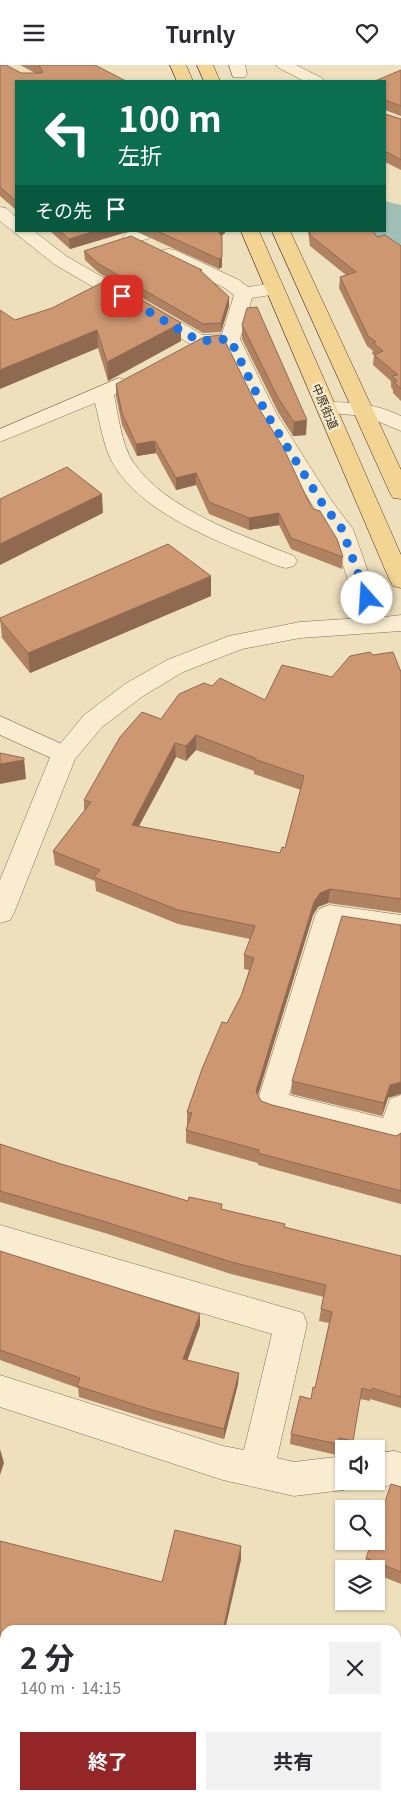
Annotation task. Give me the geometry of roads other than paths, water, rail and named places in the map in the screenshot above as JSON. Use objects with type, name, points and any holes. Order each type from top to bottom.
[{"type":"main road","points":[[178,65],[185,80]]},
{"type":"main road","points":[[205,65],[212,80]]},
{"type":"main road","name":"中原街道","points":[[250,232],[401,581]]},
{"type":"main road","points":[[281,232],[401,493]]},
{"type":"street","points":[[284,65],[314,80]]},
{"type":"street","points":[[0,213],[15,225]]},
{"type":"street","points":[[24,232],[60,260],[199,341]]},
{"type":"street","points":[[148,232],[124,239],[232,284],[244,293],[275,289]]},
{"type":"street","points":[[60,260],[79,254]]},
{"type":"street","points":[[244,293],[230,339],[266,413],[322,503],[342,529],[375,625]]},
{"type":"street","points":[[181,350],[199,341],[230,339]]},
{"type":"street","points":[[0,437],[103,393],[138,374]]},
{"type":"street","points":[[103,393],[122,462],[144,488],[202,524],[286,561]]},
{"type":"street","points":[[326,408],[362,408],[391,419],[401,425]]},
{"type":"street","points":[[0,913],[64,755],[93,721],[134,690],[176,666],[237,643],[300,630],[401,623]]},
{"type":"street","points":[[0,725],[64,755]]},
{"type":"street","points":[[401,926],[329,916],[272,1103],[394,1134],[401,1108]]},
{"type":"street","points":[[0,1239],[291,1324],[256,1471]]},
{"type":"street","points":[[0,1391],[223,1463],[294,1479],[335,1474]]},
{"type":"street","points":[[385,1469],[395,1468],[401,1470]]},
{"type":"waterway","points":[[386,216],[401,238]]}]
